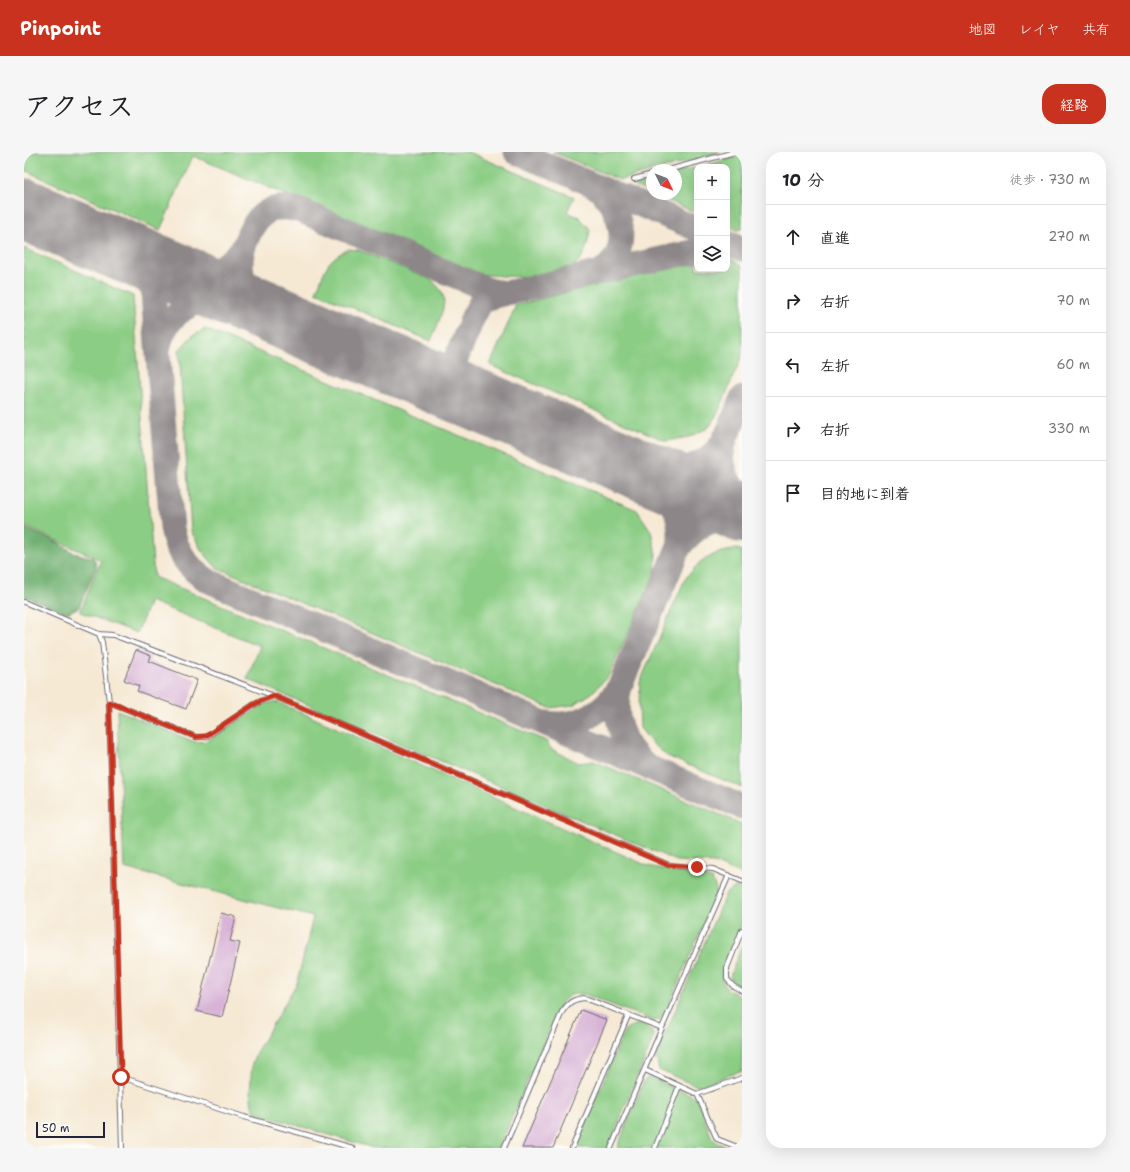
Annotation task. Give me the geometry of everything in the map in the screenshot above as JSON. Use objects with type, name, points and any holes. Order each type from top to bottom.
[{"type":"lane","points":[[682,166],[735,152]]},
{"type":"lane","points":[[634,180],[646,176]]},
{"type":"lane","points":[[24,602],[99,634],[113,635],[274,696],[668,865],[714,869],[742,881]]},
{"type":"lane","points":[[99,634],[102,642],[109,702],[122,1148]]},
{"type":"lane","points":[[109,702],[196,737],[206,736],[253,705],[274,696]]},
{"type":"lane","points":[[611,1148],[729,875]]},
{"type":"lane","points":[[742,930],[727,968],[727,978],[733,986],[742,992]]},
{"type":"lane","points":[[504,1148],[562,1012],[569,1002],[576,999],[585,998],[662,1028]]},
{"type":"lane","points":[[572,1148],[628,1016]]},
{"type":"lane","points":[[645,1070],[697,1094],[717,1139],[740,1148]]},
{"type":"lane","points":[[121,1077],[244,1117],[353,1148]]},
{"type":"lane","points":[[697,1094],[742,1078]]},
{"type":"lane","points":[[655,1148],[679,1086]]},
{"type":"green space","points":[[24,152],[468,152],[574,197],[567,212],[579,217],[590,229],[583,256],[577,263],[568,269],[557,273],[528,276],[498,276],[474,273],[193,156],[160,230],[24,170]]},
{"type":"green space","points":[[553,152],[720,152],[678,164],[646,164],[646,173],[620,180]]},
{"type":"green space","points":[[742,153],[742,229],[737,230],[730,226],[730,164],[710,164],[737,157]]},
{"type":"green space","points":[[694,168],[694,212],[667,200],[682,200],[682,171]]},
{"type":"green space","points":[[646,180],[646,191],[631,184]]},
{"type":"green space","points":[[24,248],[133,296],[154,577],[546,741],[551,749],[579,763],[594,761],[742,824],[742,875],[714,863],[677,861],[247,679],[260,646],[150,601],[137,633],[80,612],[101,560],[24,526]]},
{"type":"green space","points":[[349,249],[358,250],[430,279],[438,287],[442,293],[444,301],[440,318],[431,341],[316,292],[327,266],[335,257]]},
{"type":"green space","points":[[730,260],[733,260],[742,267],[742,356],[718,413],[708,428],[689,437],[666,441],[490,365],[516,305],[694,262],[694,272],[730,272]]},
{"type":"green space","points":[[205,329],[637,510],[651,531],[656,553],[655,573],[609,675],[592,693],[573,705],[550,708],[216,567],[202,551],[191,531],[179,350],[192,336]]},
{"type":"green space","points":[[24,528],[59,543],[74,553],[93,558],[95,560],[96,568],[79,607],[67,613],[24,596]]},
{"type":"green space","points":[[737,549],[742,551],[742,788],[667,756],[651,742],[640,728],[639,705],[640,682],[685,579],[700,562],[717,553]]},
{"type":"green space","points":[[274,702],[280,703],[648,866],[712,879],[717,892],[665,1014],[660,1019],[654,1021],[584,994],[573,994],[565,999],[560,1005],[499,1148],[373,1148],[256,1113],[252,1106],[250,1092],[252,1064],[257,1051],[297,983],[313,917],[124,868],[117,710],[195,742],[207,741],[265,704]]},
{"type":"green space","points":[[736,887],[742,887],[742,924],[722,969],[722,981],[726,988],[742,998],[742,1072],[738,1072],[700,1086],[694,1085],[659,1070],[656,1055],[726,893]]},
{"type":"green space","points":[[742,944],[742,988],[732,981],[730,976]]},
{"type":"green space","points":[[638,1024],[648,1027],[654,1036],[608,1148],[575,1148],[623,1034],[628,1028]]},
{"type":"green space","points":[[647,1078],[651,1078],[697,1099],[711,1136],[717,1143],[731,1148],[617,1148],[644,1081]]},
{"type":"building","points":[[136,650],[151,656],[149,661],[197,680],[186,709],[137,691],[139,686],[124,680]]},
{"type":"building","points":[[221,913],[236,917],[230,941],[240,943],[222,1017],[197,1011]]},
{"type":"building","points":[[581,1010],[607,1020],[553,1148],[522,1148]]},
{"type":"taxiway","points":[[516,152],[694,228]]},
{"type":"taxiway","points":[[596,187],[605,196],[618,218],[621,242],[617,254],[611,264],[600,272]]},
{"type":"taxiway","points":[[271,313],[255,298],[246,285],[241,269],[241,258],[252,228],[257,221],[268,211],[281,208],[299,210],[491,291],[506,293]]},
{"type":"taxiway","points":[[730,243],[742,249]]},
{"type":"taxiway","points":[[181,276],[215,270],[230,262],[242,249]]},
{"type":"taxiway","points":[[125,252],[135,261],[142,271],[153,294],[172,528],[180,552],[195,571],[209,581],[742,807]]},
{"type":"taxiway","points":[[465,395],[459,388],[456,381],[454,364],[473,317],[481,302],[490,297],[506,293],[694,252]]},
{"type":"taxiway","points":[[158,349],[162,336],[168,325],[183,309],[204,300],[229,296]]},
{"type":"taxiway","points":[[421,376],[432,376],[442,373],[453,363],[456,358]]},
{"type":"taxiway","points":[[646,471],[678,470],[688,468],[707,459],[715,452],[725,438],[742,398]]},
{"type":"taxiway","points":[[726,436],[723,445],[723,463],[731,486],[742,501]]},
{"type":"taxiway","points":[[646,471],[662,486],[673,504],[679,525],[679,547]]},
{"type":"taxiway","points":[[548,723],[570,723],[580,720],[590,716],[607,703],[620,686],[679,547],[692,533],[706,523],[723,517],[742,516]]},
{"type":"taxiway","points":[[620,686],[617,708],[620,728],[624,738],[636,756],[645,764]]},
{"type":"runway","points":[[24,209],[742,512]]},
{"type":"route","points":[[121,1077],[109,702],[196,737],[206,736],[253,705],[274,696],[668,865],[697,867]]}]
